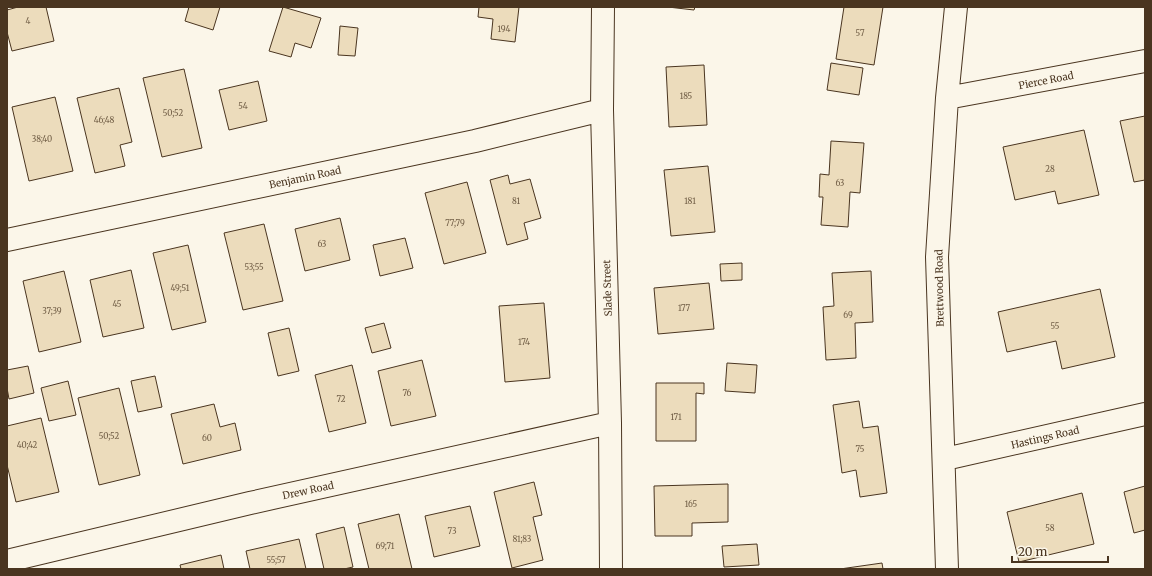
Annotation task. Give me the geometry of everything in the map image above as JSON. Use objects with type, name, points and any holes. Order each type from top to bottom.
[{"type":"street","name":"Slade Street","points":[[603,7],[602,110],[610,423],[611,569]]},
{"type":"street","name":"Brettwood Road","points":[[947,569],[945,459],[937,257],[947,98],[956,7]]},
{"type":"street","name":"Pierce Road","points":[[947,98],[1145,61]]},
{"type":"street","name":"Benjamin Road","points":[[7,240],[475,141],[602,110]]},
{"type":"street","name":"Hastings Road","points":[[945,459],[1145,414]]},
{"type":"street","name":"Drew Road","points":[[7,561],[250,503],[610,423]]},
{"type":"building","points":[[18,7],[46,7],[54,41],[12,51],[7,32],[7,10]]},
{"type":"building","points":[[189,7],[220,7],[213,30],[185,21]]},
{"type":"building","points":[[283,7],[321,18],[311,48],[295,43],[291,57],[269,51]]},
{"type":"building","points":[[479,7],[519,7],[515,42],[491,39],[493,19],[478,17]]},
{"type":"building","points":[[668,7],[695,7],[694,10]]},
{"type":"building","points":[[844,7],[883,7],[874,65],[836,59]]},
{"type":"building","points":[[340,26],[358,28],[355,56],[338,55]]},
{"type":"building","points":[[831,63],[863,68],[859,95],[827,90]]},
{"type":"building","points":[[704,65],[707,125],[669,127],[666,67]]},
{"type":"building","points":[[184,69],[202,148],[162,157],[143,78]]},
{"type":"building","points":[[258,81],[267,121],[229,130],[219,90]]},
{"type":"building","points":[[119,88],[132,142],[120,145],[125,166],[95,173],[77,98]]},
{"type":"building","points":[[55,97],[73,171],[29,181],[12,107]]},
{"type":"building","points":[[1145,116],[1145,180],[1134,182],[1120,121]]},
{"type":"building","points":[[1084,130],[1099,195],[1058,204],[1055,191],[1015,200],[1003,147]]},
{"type":"building","points":[[831,141],[864,143],[860,193],[850,192],[848,227],[821,225],[823,197],[819,197],[820,174],[829,175]]},
{"type":"building","points":[[708,166],[715,232],[671,236],[664,170]]},
{"type":"building","points":[[508,175],[510,184],[530,179],[541,218],[524,223],[528,239],[507,245],[490,180]]},
{"type":"building","points":[[467,182],[486,253],[444,264],[425,193]]},
{"type":"building","points":[[340,218],[350,260],[305,271],[295,229]]},
{"type":"building","points":[[264,224],[283,301],[243,310],[224,233]]},
{"type":"building","points":[[405,238],[413,268],[380,276],[373,245]]},
{"type":"building","points":[[188,245],[206,322],[172,330],[153,253]]},
{"type":"building","points":[[742,263],[742,280],[721,281],[720,264]]},
{"type":"building","points":[[131,270],[144,328],[103,337],[90,280]]},
{"type":"building","points":[[64,271],[81,342],[39,352],[23,281]]},
{"type":"building","points":[[871,271],[873,322],[855,323],[856,358],[826,360],[823,307],[834,306],[832,273]]},
{"type":"building","points":[[709,283],[714,329],[658,334],[654,288]]},
{"type":"building","points":[[1100,289],[1115,357],[1062,369],[1056,341],[1007,352],[998,312]]},
{"type":"building","points":[[544,303],[550,378],[505,382],[499,306]]},
{"type":"building","points":[[384,323],[391,348],[372,353],[365,328]]},
{"type":"building","points":[[289,328],[299,371],[278,376],[268,333]]},
{"type":"building","points":[[422,360],[436,416],[391,426],[378,371]]},
{"type":"building","points":[[727,363],[757,365],[755,393],[725,391]]},
{"type":"building","points":[[352,365],[366,423],[329,432],[315,375]]},
{"type":"building","points":[[28,366],[34,393],[9,399],[7,388],[7,370]]},
{"type":"building","points":[[155,376],[162,407],[138,412],[131,381]]},
{"type":"building","points":[[68,381],[76,415],[49,421],[41,388]]},
{"type":"building","points":[[656,383],[704,383],[704,394],[696,393],[696,441],[656,441]]},
{"type":"building","points":[[119,388],[140,475],[99,485],[78,398]]},
{"type":"building","points":[[859,401],[863,428],[878,426],[887,493],[860,497],[856,470],[842,473],[833,405]]},
{"type":"building","points":[[214,404],[220,427],[235,423],[241,450],[183,464],[171,414]]},
{"type":"building","points":[[41,418],[59,492],[16,502],[7,465],[7,426]]},
{"type":"building","points":[[534,482],[542,515],[533,517],[543,560],[512,568],[494,492]]},
{"type":"building","points":[[728,484],[728,522],[692,523],[692,536],[655,536],[654,486]]},
{"type":"building","points":[[1145,486],[1145,530],[1134,533],[1124,492]]},
{"type":"building","points":[[1082,493],[1094,544],[1019,562],[1007,512]]},
{"type":"building","points":[[470,506],[480,546],[434,557],[425,516]]},
{"type":"building","points":[[399,514],[412,569],[369,569],[358,524]]},
{"type":"building","points":[[344,527],[353,567],[344,569],[324,569],[316,534]]},
{"type":"building","points":[[299,539],[306,569],[250,569],[246,551]]},
{"type":"building","points":[[757,544],[759,565],[724,567],[722,546]]},
{"type":"building","points":[[221,555],[224,569],[181,569],[180,565]]},
{"type":"building","points":[[882,563],[883,569],[840,569]]}]
